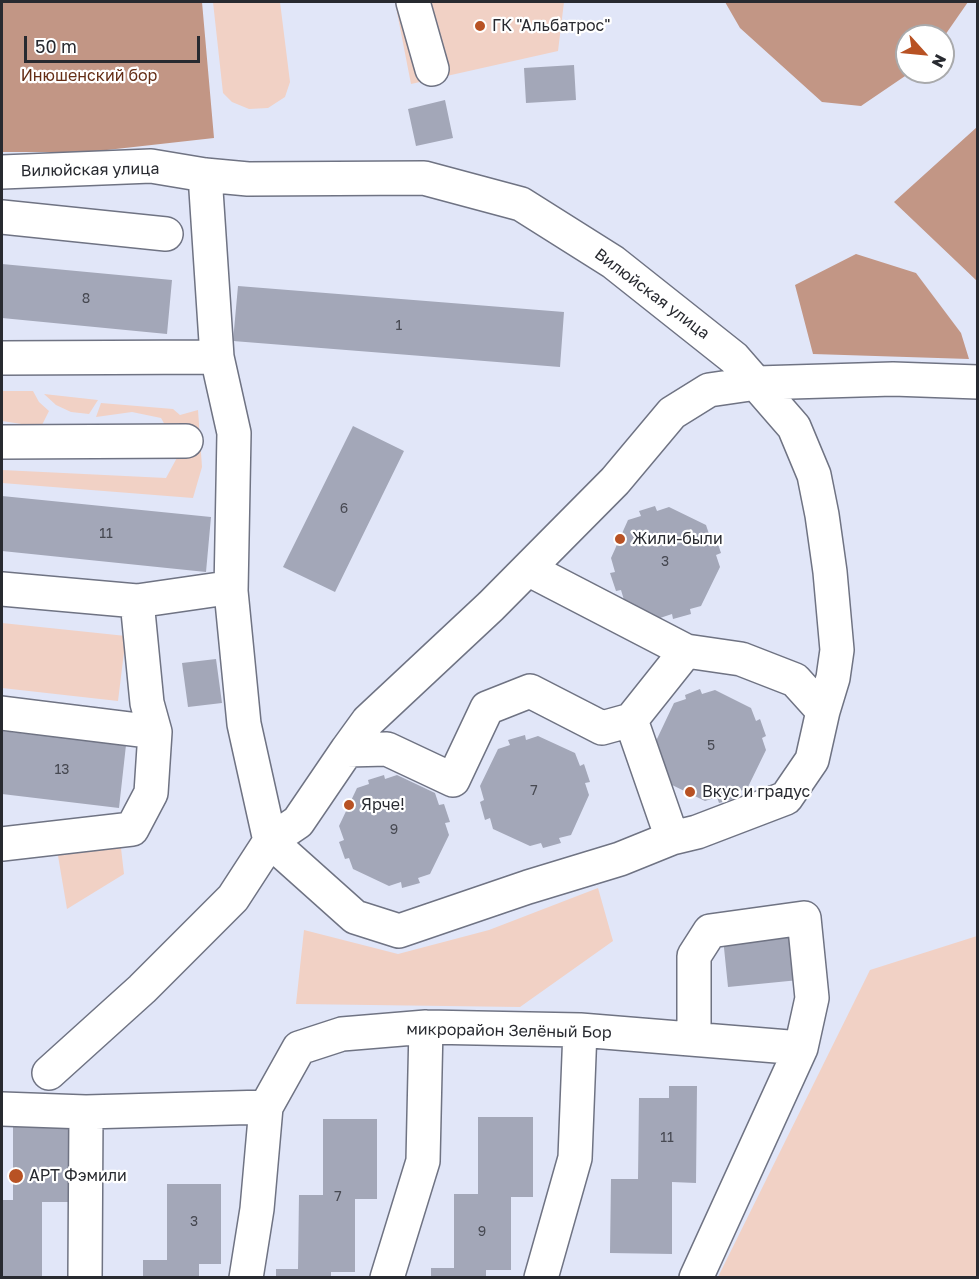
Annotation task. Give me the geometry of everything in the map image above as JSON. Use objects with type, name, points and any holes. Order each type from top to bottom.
[{"type":"street","points":[[413,2],[432,69]]},
{"type":"street","name":"Вилюйская улица","points":[[2,172],[151,166],[248,179],[424,178],[521,204],[613,262],[734,358],[794,427],[814,475],[822,515],[837,650],[833,678],[823,711]]},
{"type":"street","points":[[205,175],[217,357],[234,433],[231,591],[244,724],[270,841],[355,917],[399,931],[528,887],[620,859],[786,798],[812,760],[823,711],[795,680],[741,659],[686,651],[528,569]]},
{"type":"street","points":[[2,217],[166,234]]},
{"type":"street","points":[[2,358],[217,357]]},
{"type":"street","points":[[49,1073],[141,989],[233,898],[270,841],[298,822],[368,721],[491,606],[615,481],[672,413],[709,390],[757,383],[893,379],[978,382]]},
{"type":"street","points":[[2,442],[186,441]]},
{"type":"street","points":[[2,589],[137,601],[220,590],[231,591]]},
{"type":"street","points":[[2,844],[132,829],[151,793],[155,732],[147,703],[137,601]]},
{"type":"street","points":[[347,750],[387,749],[453,780],[487,708],[530,691],[602,728],[631,720],[686,651]]},
{"type":"street","points":[[2,713],[155,732]]},
{"type":"street","points":[[631,720],[672,838]]},
{"type":"street","points":[[694,1039],[694,956],[710,931],[804,918],[812,998],[801,1048],[696,1278]]},
{"type":"street","points":[[387,1278],[423,1161],[426,1027]]},
{"type":"street","name":"микрорайон Зелёный Бор","points":[[266,1107],[298,1048],[342,1034],[426,1027],[580,1030],[801,1048]]},
{"type":"street","points":[[541,1278],[574,1158],[580,1030]]},
{"type":"street","points":[[2,1109],[86,1112],[266,1107],[257,1209],[246,1278]]},
{"type":"street","points":[[85,1278],[86,1112]]},
{"type":"shaded area","points":[[213,2],[280,2],[290,82],[285,97],[268,108],[249,109],[232,102],[223,93]]},
{"type":"shaded area","name":"ГК \"Альбатрос\"","points":[[395,2],[564,2],[558,51],[411,84]]},
{"type":"shaded area","points":[[2,391],[33,391],[39,402],[49,411],[41,427],[2,421]]},
{"type":"shaded area","points":[[44,394],[98,400],[89,414],[71,412],[56,405]]},
{"type":"shaded area","points":[[101,403],[173,409],[180,415],[198,410],[202,467],[193,498],[2,483],[2,470],[166,478],[186,441],[174,441],[161,418],[132,412],[96,417]]},
{"type":"shaded area","points":[[2,623],[126,636],[118,701],[2,688]]},
{"type":"shaded area","points":[[119,831],[124,874],[67,909],[55,838]]},
{"type":"shaded area","points":[[598,888],[613,941],[520,1007],[296,1004],[304,930],[398,954],[489,930]]},
{"type":"shaded area","points":[[977,936],[977,1277],[718,1277],[870,970]]},
{"type":"green space","name":"Инюшенский бор","points":[[2,2],[202,2],[214,138],[89,152],[2,152]]},
{"type":"green space","points":[[725,2],[968,2],[953,24],[895,24],[895,83],[861,106],[822,102],[740,28]]},
{"type":"green space","points":[[977,127],[977,281],[894,202]]},
{"type":"green space","points":[[856,254],[916,273],[961,333],[969,359],[813,354],[795,285]]},
{"type":"building","points":[[574,65],[576,100],[526,103],[524,68]]},
{"type":"building","points":[[445,100],[453,138],[416,146],[408,109]]},
{"type":"building","points":[[2,264],[172,280],[167,334],[2,318]]},
{"type":"building","points":[[238,286],[564,312],[560,367],[233,341]]},
{"type":"building","points":[[353,426],[404,451],[335,592],[283,567]]},
{"type":"building","points":[[2,496],[211,517],[206,572],[2,551]]},
{"type":"building","points":[[655,506],[657,511],[669,507],[706,525],[710,537],[715,535],[721,553],[716,555],[720,567],[701,606],[690,609],[691,614],[673,619],[672,614],[660,618],[624,600],[621,590],[616,591],[610,573],[615,572],[611,558],[628,520],[641,516],[639,511]]},
{"type":"building","points":[[216,659],[222,703],[188,707],[182,663]]},
{"type":"building","points":[[700,689],[702,694],[715,690],[751,708],[756,721],[760,719],[766,736],[762,738],[766,750],[747,789],[735,792],[737,798],[719,803],[717,797],[705,801],[670,784],[656,741],[674,703],[686,699],[685,695]]},
{"type":"building","points":[[2,731],[126,745],[119,808],[2,794]]},
{"type":"building","points":[[525,735],[526,740],[538,736],[575,753],[580,766],[584,764],[590,782],[585,783],[589,795],[571,835],[559,838],[561,843],[543,848],[541,843],[530,846],[493,829],[490,818],[485,820],[480,802],[484,800],[480,786],[498,749],[510,745],[508,740]]},
{"type":"building","points":[[384,775],[385,779],[397,775],[435,793],[439,805],[444,804],[450,822],[445,823],[449,835],[430,874],[418,878],[420,883],[402,888],[401,882],[389,886],[353,869],[349,858],[345,859],[339,842],[344,840],[339,826],[357,788],[369,784],[368,780]]},
{"type":"building","points":[[794,930],[799,980],[728,987],[723,938]]},
{"type":"building","points":[[669,1086],[697,1086],[696,1183],[672,1182],[672,1254],[610,1253],[611,1179],[638,1179],[639,1098],[669,1098]]},
{"type":"building","points":[[478,1117],[533,1117],[533,1197],[511,1197],[511,1270],[486,1270],[486,1278],[431,1278],[431,1268],[454,1268],[454,1194],[478,1194]]},
{"type":"building","points":[[70,1118],[70,1202],[42,1202],[42,1278],[2,1278],[2,1200],[13,1200],[13,1126]]},
{"type":"building","points":[[323,1119],[377,1119],[377,1199],[355,1199],[355,1272],[331,1272],[331,1278],[276,1278],[276,1269],[298,1269],[299,1195],[323,1195]]},
{"type":"building","points":[[167,1184],[221,1184],[221,1264],[199,1264],[199,1278],[143,1278],[143,1260],[167,1260]]},
{"type":"place","name":"ГК \"Альбатрос\"","points":[[480,26]]},
{"type":"place","name":"Жили-были","points":[[620,539]]},
{"type":"place","name":"Вкус и градус","points":[[690,792]]},
{"type":"place","name":"Ярче!","points":[[349,805]]},
{"type":"place","name":"АРТ Фэмили","points":[[16,1176]]}]
